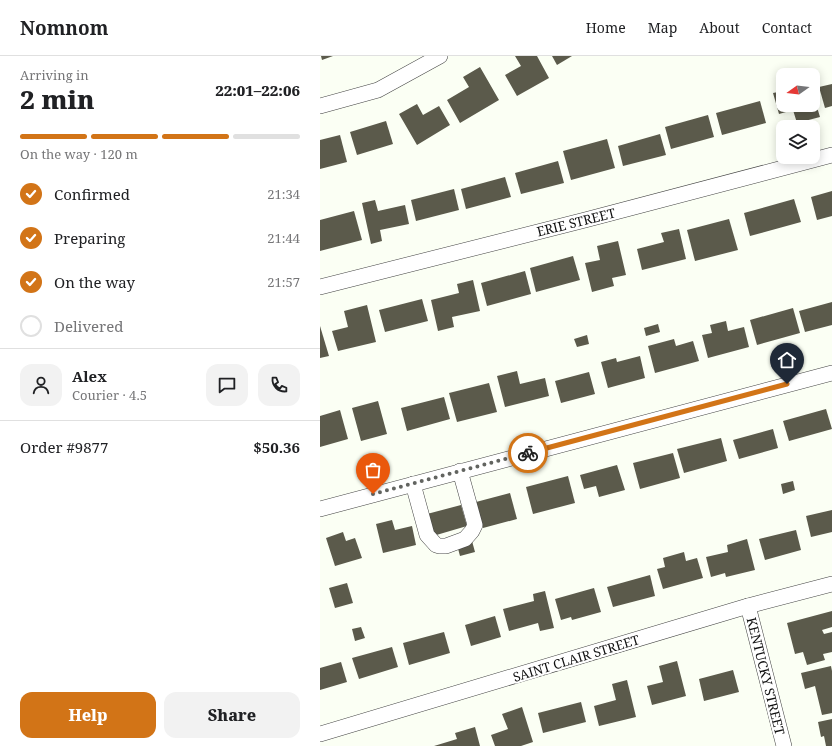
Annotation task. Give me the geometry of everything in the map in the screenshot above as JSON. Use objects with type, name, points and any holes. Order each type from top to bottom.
[{"type":"street","points":[[320,106],[378,90],[440,56]]},
{"type":"street","name":"ERIE STREET","points":[[320,287],[832,155]]},
{"type":"street","points":[[320,509],[832,373]]},
{"type":"street","points":[[413,484],[427,536],[436,545],[446,546],[465,539],[475,525],[460,471]]},
{"type":"street","name":"SAINT CLAIR STREET","points":[[320,734],[748,606],[832,584]]},
{"type":"street","name":"KENTUCKY STREET","points":[[748,606],[784,746]]},
{"type":"building","points":[[321,56],[333,56],[322,60]]},
{"type":"building","points":[[515,56],[537,56],[549,78],[517,96],[505,75],[521,66]]},
{"type":"building","points":[[552,56],[572,56],[557,65]]},
{"type":"building","points":[[480,67],[499,100],[460,123],[447,100],[469,87],[463,77]]},
{"type":"building","points":[[832,84],[832,106],[825,108],[820,87]]},
{"type":"building","points":[[776,92],[776,104],[773,93]]},
{"type":"building","points":[[760,101],[766,123],[722,135],[716,113]]},
{"type":"building","points":[[417,104],[423,115],[439,106],[450,125],[417,145],[399,114]]},
{"type":"building","points":[[794,112],[818,112],[820,117],[808,120],[796,120]]},
{"type":"building","points":[[708,115],[714,137],[671,149],[665,127]]},
{"type":"building","points":[[386,121],[393,144],[357,155],[350,132]]},
{"type":"building","points":[[660,134],[666,155],[623,166],[618,146]]},
{"type":"building","points":[[340,135],[347,162],[320,169],[320,140]]},
{"type":"building","points":[[607,139],[615,168],[571,180],[563,151]]},
{"type":"building","points":[[558,161],[564,183],[521,194],[515,173]]},
{"type":"building","points":[[505,177],[511,197],[466,209],[461,189]]},
{"type":"building","points":[[454,189],[459,210],[416,221],[411,200]]},
{"type":"building","points":[[832,191],[832,216],[817,220],[811,197]]},
{"type":"building","points":[[794,199],[801,222],[750,236],[744,213]]},
{"type":"building","points":[[375,200],[378,211],[405,205],[409,224],[380,230],[382,241],[371,244],[362,203]]},
{"type":"building","points":[[354,211],[362,240],[320,251],[320,220]]},
{"type":"building","points":[[729,219],[738,250],[695,261],[687,230]]},
{"type":"building","points":[[679,229],[686,259],[642,270],[637,249],[664,242],[661,233]]},
{"type":"building","points":[[618,241],[626,275],[612,278],[614,286],[592,292],[585,263],[600,260],[597,246]]},
{"type":"building","points":[[573,256],[580,280],[536,292],[530,268]]},
{"type":"building","points":[[525,271],[531,294],[487,306],[481,283]]},
{"type":"building","points":[[473,280],[480,311],[452,317],[454,327],[438,331],[431,300],[459,293],[457,284]]},
{"type":"building","points":[[422,299],[428,321],[385,332],[379,310]]},
{"type":"building","points":[[832,302],[832,325],[805,332],[799,311]]},
{"type":"building","points":[[367,305],[376,342],[338,351],[332,331],[348,327],[344,311]]},
{"type":"building","points":[[793,308],[800,333],[757,345],[750,320]]},
{"type":"building","points":[[726,321],[728,331],[744,327],[749,347],[708,358],[702,335],[712,333],[710,325]]},
{"type":"building","points":[[658,324],[660,332],[646,336],[644,328]]},
{"type":"building","points":[[320,326],[329,356],[320,358]]},
{"type":"building","points":[[587,335],[589,344],[577,347],[574,339]]},
{"type":"building","points":[[674,339],[676,346],[693,341],[699,361],[655,373],[648,346]]},
{"type":"building","points":[[640,356],[645,378],[608,388],[601,362],[616,358],[617,362]]},
{"type":"building","points":[[517,371],[520,384],[545,378],[549,396],[505,407],[497,376]]},
{"type":"building","points":[[589,372],[595,394],[561,403],[555,381]]},
{"type":"building","points":[[489,383],[497,412],[457,422],[449,393]]},
{"type":"building","points":[[444,397],[450,419],[407,431],[401,408]]},
{"type":"building","points":[[378,401],[387,434],[361,441],[352,408]]},
{"type":"building","points":[[826,409],[832,429],[789,441],[783,421]]},
{"type":"building","points":[[340,410],[348,439],[320,447],[320,416]]},
{"type":"building","points":[[773,429],[778,448],[739,459],[733,440]]},
{"type":"building","points":[[721,438],[727,461],[684,473],[677,449]]},
{"type":"building","points":[[673,453],[680,478],[640,489],[633,463]]},
{"type":"building","points":[[617,465],[625,490],[599,497],[596,486],[584,489],[580,475]]},
{"type":"building","points":[[568,476],[575,503],[533,514],[526,487]]},
{"type":"building","points":[[793,481],[795,490],[783,494],[781,484]]},
{"type":"building","points":[[510,493],[517,519],[483,528],[476,502]]},
{"type":"building","points":[[461,505],[467,526],[433,536],[427,514]]},
{"type":"building","points":[[832,510],[832,532],[811,537],[806,516]]},
{"type":"building","points":[[392,520],[395,530],[412,526],[416,545],[383,553],[376,524]]},
{"type":"building","points":[[796,530],[801,550],[765,560],[759,539]]},
{"type":"building","points":[[343,532],[346,541],[355,538],[362,558],[335,566],[326,538]]},
{"type":"building","points":[[747,539],[755,570],[726,577],[725,573],[711,577],[706,557],[728,552],[727,545]]},
{"type":"building","points":[[472,541],[475,552],[460,556],[457,545]]},
{"type":"building","points":[[684,552],[686,561],[697,558],[703,578],[663,589],[657,569],[665,567],[663,558]]},
{"type":"building","points":[[650,575],[655,596],[613,607],[607,587]]},
{"type":"building","points":[[347,583],[353,603],[335,608],[329,588]]},
{"type":"building","points":[[594,588],[601,612],[572,620],[571,617],[561,620],[555,599]]},
{"type":"building","points":[[545,591],[554,628],[540,631],[538,623],[509,631],[503,609],[534,601],[533,594]]},
{"type":"building","points":[[832,611],[832,627],[822,630],[824,634],[832,632],[832,652],[823,654],[825,660],[807,665],[803,652],[795,654],[787,623]]},
{"type":"building","points":[[495,616],[501,637],[471,646],[465,625]]},
{"type":"building","points":[[361,627],[365,638],[355,641],[352,629]]},
{"type":"building","points":[[444,632],[450,653],[409,665],[403,643]]},
{"type":"building","points":[[392,647],[398,667],[359,679],[352,658]]},
{"type":"building","points":[[677,661],[686,696],[652,705],[647,686],[663,682],[659,666]]},
{"type":"building","points":[[341,662],[347,682],[320,690],[320,668]]},
{"type":"building","points":[[831,666],[832,713],[822,715],[815,686],[805,689],[801,673]]},
{"type":"building","points":[[733,670],[739,692],[704,701],[699,679]]},
{"type":"building","points":[[627,680],[636,717],[599,726],[594,706],[616,700],[612,684]]},
{"type":"building","points":[[581,702],[586,722],[543,733],[538,713]]},
{"type":"building","points":[[522,707],[533,742],[521,746],[495,746],[491,735],[508,729],[502,714]]},
{"type":"building","points":[[832,719],[832,746],[826,746],[824,736],[821,737],[818,722]]},
{"type":"building","points":[[475,727],[480,746],[434,746],[457,739],[455,733]]},
{"type":"way so far","points":[[373,494],[528,453]]},
{"type":"route","points":[[528,453],[787,384]]}]
